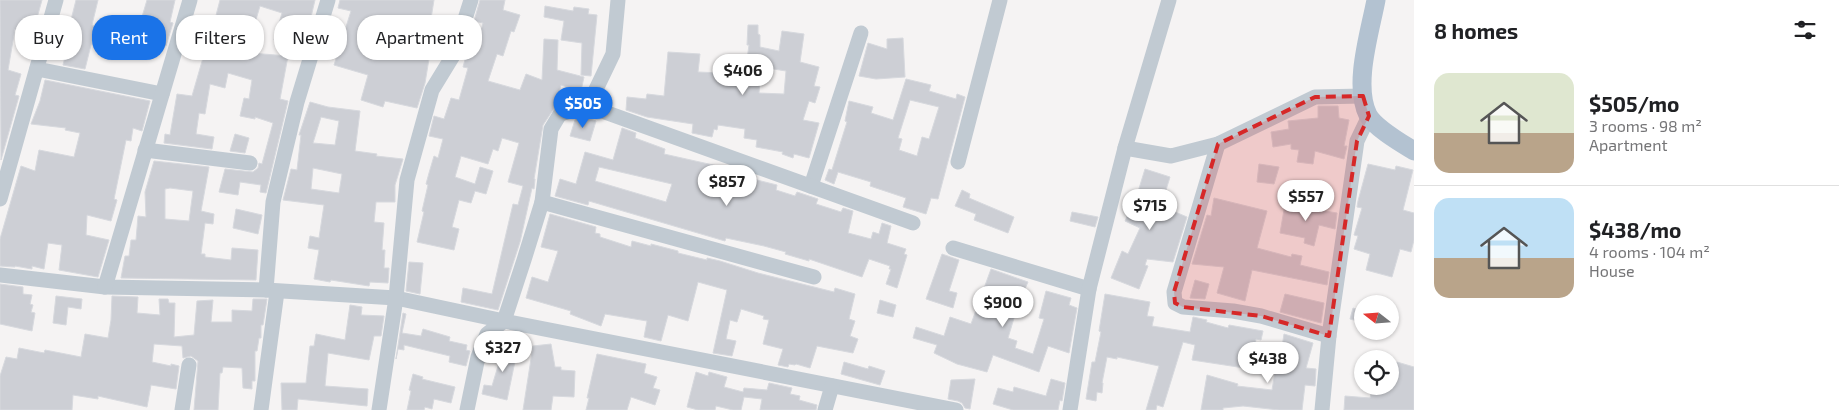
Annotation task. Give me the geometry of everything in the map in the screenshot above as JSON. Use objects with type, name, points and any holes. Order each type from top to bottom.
[{"type":"main road","points":[[1376,0],[1363,68],[1363,96],[1369,116],[1391,137],[1414,151]]},
{"type":"street","points":[[0,199],[56,0]]},
{"type":"street","points":[[105,287],[190,0]]},
{"type":"street","points":[[261,410],[272,291],[273,202],[298,102],[328,0]]},
{"type":"street","points":[[379,410],[396,298],[407,180],[432,90],[454,54],[471,0]]},
{"type":"street","points":[[588,106],[613,54],[618,0]]},
{"type":"street","points":[[958,162],[1000,0]]},
{"type":"street","points":[[1070,410],[1089,289],[1126,148],[1169,0]]},
{"type":"street","points":[[811,186],[861,33]]},
{"type":"street","points":[[37,69],[162,94]]},
{"type":"street","points":[[1126,148],[1171,156],[1218,144],[1315,97],[1363,96]]},
{"type":"street","points":[[467,410],[478,356],[487,334],[504,322],[542,202],[552,129],[560,114],[588,106],[913,223]]},
{"type":"street","points":[[1322,410],[1329,336],[1357,140],[1369,116]]},
{"type":"street","points":[[1218,144],[1174,292],[1176,303],[1183,307],[1234,311],[1261,316],[1329,336]]},
{"type":"street","points":[[145,150],[250,163]]},
{"type":"street","points":[[542,202],[814,277]]},
{"type":"street","points":[[953,248],[1089,289]]},
{"type":"street","points":[[0,275],[105,287],[272,291],[396,298],[504,322],[832,386],[925,407],[956,410]]},
{"type":"street","points":[[182,410],[189,365]]},
{"type":"street","points":[[825,410],[832,386]]},
{"type":"highlighted area","points":[[1363,96],[1369,116],[1357,141],[1329,336],[1261,316],[1183,307],[1175,303],[1174,292],[1218,144],[1315,97]]},
{"type":"building","points":[[0,0],[42,0],[38,15],[15,15],[15,29],[8,70],[21,74],[15,95],[19,96],[1,160]]},
{"type":"building","points":[[76,0],[98,0],[94,15],[92,15],[92,41],[85,69],[63,65],[64,60],[82,60],[82,15],[72,15]]},
{"type":"building","points":[[147,0],[175,0],[170,22],[173,23],[166,46],[166,15],[143,15]]},
{"type":"building","points":[[220,0],[315,0],[312,15],[281,15],[282,13],[260,6],[257,15],[216,15]]},
{"type":"building","points":[[340,0],[434,0],[432,15],[357,15],[357,60],[429,60],[425,83],[417,108],[385,101],[383,107],[361,100],[368,75],[334,65],[336,60],[347,60],[347,24],[351,11],[338,8]]},
{"type":"building","points":[[480,0],[505,0],[503,10],[520,15],[514,32],[511,31],[503,56],[497,54],[488,81],[520,90],[526,74],[542,80],[544,39],[558,40],[557,70],[584,77],[581,91],[561,85],[555,107],[543,125],[534,189],[532,188],[520,242],[498,310],[461,302],[463,288],[492,294],[513,204],[518,205],[523,186],[508,182],[519,143],[502,138],[498,151],[493,149],[488,164],[461,156],[455,177],[475,184],[480,167],[493,171],[486,194],[475,191],[471,203],[459,200],[452,227],[459,229],[454,250],[417,242],[424,212],[422,211],[428,185],[426,184],[434,156],[438,158],[443,139],[429,136],[434,116],[444,119],[451,98],[459,100],[468,68],[463,67],[465,60],[482,60],[482,15],[476,15]]},
{"type":"building","points":[[545,6],[573,11],[574,7],[589,9],[588,14],[597,15],[591,76],[581,75],[582,43],[561,40],[564,21],[544,17]]},
{"type":"building","points":[[748,25],[758,25],[760,47],[779,51],[782,31],[804,34],[800,62],[819,67],[814,86],[820,87],[815,103],[809,101],[803,120],[819,123],[809,158],[794,154],[793,158],[782,154],[783,152],[756,147],[757,140],[744,138],[745,129],[718,125],[717,130],[714,129],[712,137],[692,133],[693,124],[647,117],[626,110],[627,97],[646,99],[647,94],[664,96],[668,52],[700,54],[698,72],[745,74],[749,45],[747,45]],"holes":[[[761,67],[786,71],[784,94],[759,93]]]},
{"type":"building","points":[[903,38],[905,77],[876,79],[859,76],[868,43],[887,49],[887,39]]},
{"type":"building","points":[[264,54],[274,55],[274,60],[287,60],[280,99],[288,101],[266,193],[260,192],[261,185],[240,182],[238,195],[219,192],[225,169],[253,172],[258,168],[259,163],[262,164],[273,123],[255,117],[255,119],[240,116],[244,98],[249,99],[252,80],[228,73],[225,88],[210,84],[205,114],[199,113],[196,134],[214,137],[212,149],[164,143],[165,134],[170,135],[177,94],[192,96],[202,60],[264,60]]},
{"type":"building","points":[[906,79],[931,85],[929,91],[956,99],[957,94],[965,97],[938,199],[931,198],[926,214],[903,207],[906,198],[870,186],[871,182],[838,172],[834,184],[825,180],[829,169],[832,170],[847,122],[845,121],[849,101],[873,107],[871,113],[893,120]],"holes":[[[910,100],[939,107],[929,139],[922,137],[917,156],[899,150],[902,139],[898,138]]]},
{"type":"building","points":[[45,80],[150,101],[142,131],[133,128],[131,141],[126,140],[114,199],[117,200],[111,221],[87,215],[86,235],[109,240],[98,277],[59,270],[62,245],[48,243],[44,269],[32,266],[32,269],[0,266],[0,239],[21,166],[35,171],[39,150],[74,157],[80,133],[65,130],[66,128],[31,124],[40,101]]},
{"type":"building","points":[[310,102],[328,107],[360,111],[355,151],[403,159],[395,185],[395,202],[376,202],[374,222],[384,223],[382,250],[385,250],[384,268],[389,268],[388,283],[370,282],[369,286],[314,279],[319,250],[308,248],[310,236],[319,238],[324,205],[283,200],[291,169],[297,170],[301,135],[299,135]],"holes":[[[321,117],[339,121],[335,145],[313,143]],[[313,168],[342,174],[339,193],[311,189]]]},
{"type":"building","points":[[1318,106],[1338,106],[1339,118],[1349,120],[1344,146],[1347,146],[1344,159],[1315,151],[1313,164],[1297,162],[1299,150],[1291,149],[1291,144],[1273,147],[1271,132],[1289,129],[1288,121],[1318,118]]},
{"type":"building","points":[[583,117],[596,121],[590,141],[570,136],[575,120]]},
{"type":"building","points":[[622,128],[636,133],[635,138],[665,149],[664,154],[740,171],[754,176],[753,179],[777,185],[776,190],[795,196],[797,192],[818,199],[816,204],[841,212],[843,208],[853,211],[848,233],[871,239],[873,232],[879,234],[882,223],[891,226],[887,243],[906,249],[904,254],[907,255],[897,288],[886,284],[891,269],[889,269],[890,266],[869,259],[862,277],[764,246],[726,238],[725,241],[589,201],[588,205],[555,196],[560,179],[576,184],[585,152],[613,160]],"holes":[[[599,167],[672,184],[666,202],[595,181]]]},
{"type":"building","points":[[235,134],[249,138],[245,153],[230,151]]},
{"type":"building","points":[[154,161],[209,167],[201,211],[214,214],[213,224],[205,223],[201,254],[205,254],[205,257],[231,260],[232,248],[258,250],[256,280],[121,278],[125,256],[129,256],[131,240],[136,240],[138,216],[146,217],[145,192]],"holes":[[[165,189],[193,191],[189,221],[165,219]]]},
{"type":"building","points":[[1259,164],[1279,167],[1274,184],[1257,182]]},
{"type":"building","points":[[1368,164],[1395,170],[1396,166],[1413,170],[1403,210],[1414,213],[1414,240],[1411,252],[1400,249],[1392,277],[1366,270],[1370,254],[1354,249],[1358,236],[1354,235],[1362,208],[1357,207]]},
{"type":"building","points":[[1145,169],[1170,177],[1161,206],[1187,217],[1173,262],[1147,259],[1145,265],[1148,266],[1139,289],[1111,278],[1122,251],[1128,254],[1140,228],[1125,221],[1131,208],[1133,208]]},
{"type":"building","points":[[962,190],[970,194],[969,198],[1014,217],[1008,233],[974,220],[976,214],[955,206]]},
{"type":"building","points":[[1214,198],[1267,211],[1257,248],[1291,257],[1292,254],[1302,256],[1300,265],[1329,272],[1327,285],[1252,270],[1245,301],[1217,293],[1224,267],[1192,264],[1207,215],[1211,216]]},
{"type":"building","points":[[1285,204],[1337,213],[1335,229],[1319,225],[1314,246],[1304,243],[1305,238],[1280,233]]},
{"type":"building","points":[[236,209],[262,215],[258,234],[233,228]]},
{"type":"building","points":[[1072,212],[1098,217],[1095,227],[1070,221]]},
{"type":"building","points":[[550,214],[596,227],[595,233],[600,234],[600,237],[631,247],[632,241],[651,246],[651,244],[678,251],[678,253],[720,261],[758,273],[834,292],[835,288],[855,294],[849,319],[855,321],[850,336],[858,339],[853,353],[817,346],[810,368],[796,364],[789,364],[788,367],[778,365],[783,349],[763,344],[769,320],[763,319],[764,316],[741,309],[737,322],[730,320],[726,339],[736,341],[732,356],[713,353],[727,290],[698,282],[688,321],[668,315],[661,341],[644,337],[647,321],[605,314],[601,326],[570,314],[571,311],[526,298],[532,277],[548,282],[558,251],[541,247]]},
{"type":"building","points":[[942,254],[959,260],[949,291],[957,293],[953,308],[926,299]]},
{"type":"building","points":[[409,262],[423,263],[420,294],[406,291]]},
{"type":"building","points":[[991,269],[1028,282],[1018,305],[1008,338],[1017,341],[1015,348],[1033,354],[1044,319],[1039,318],[1046,291],[1071,298],[1069,305],[1077,308],[1069,353],[1048,346],[1039,372],[993,355],[987,372],[957,364],[934,353],[937,345],[913,338],[916,327],[944,336],[950,317],[971,324]]},
{"type":"building","points":[[1195,280],[1209,284],[1205,299],[1190,298]]},
{"type":"building","points":[[0,284],[23,287],[23,294],[32,295],[30,304],[33,305],[31,312],[35,313],[32,331],[0,324]]},
{"type":"building","points":[[1105,294],[1150,302],[1147,316],[1154,317],[1152,326],[1190,332],[1193,317],[1228,328],[1229,325],[1263,331],[1261,340],[1256,339],[1251,369],[1192,360],[1195,345],[1183,342],[1163,407],[1157,405],[1156,410],[1146,410],[1159,366],[1117,357],[1117,359],[1107,357],[1102,393],[1097,392],[1096,401],[1086,399],[1092,362],[1095,362],[1101,332],[1099,331]]},
{"type":"building","points":[[1285,294],[1324,303],[1321,323],[1280,312]]},
{"type":"building","points":[[56,296],[82,299],[81,309],[68,307],[66,325],[53,323]]},
{"type":"building","points":[[112,296],[138,297],[137,313],[160,315],[159,299],[168,299],[169,303],[175,303],[174,337],[194,335],[197,301],[213,300],[211,322],[232,322],[232,310],[252,311],[253,299],[267,299],[263,325],[261,325],[261,338],[259,338],[257,351],[255,351],[255,381],[252,381],[252,389],[243,388],[242,368],[223,367],[222,373],[220,373],[218,410],[194,410],[198,361],[191,356],[183,358],[182,346],[154,344],[152,362],[179,366],[176,389],[151,385],[147,407],[98,396],[98,399],[73,395],[72,410],[0,410],[0,376],[6,357],[17,359],[19,348],[44,353],[45,350],[81,357],[85,334],[108,338]]},
{"type":"building","points":[[880,300],[896,305],[893,317],[877,313]]},
{"type":"building","points":[[350,305],[362,307],[361,315],[384,316],[381,336],[374,336],[369,360],[328,353],[325,386],[368,389],[367,406],[298,399],[297,410],[282,410],[281,383],[306,383],[310,346],[314,346],[316,334],[345,340]]},
{"type":"building","points":[[1353,308],[1354,320],[1350,319]]},
{"type":"building","points":[[403,313],[406,314],[402,333],[421,336],[423,329],[450,337],[449,341],[467,345],[466,350],[470,351],[466,366],[449,362],[450,356],[404,345],[404,350],[398,349],[396,359]]},
{"type":"building","points":[[1284,334],[1313,343],[1306,368],[1316,369],[1315,386],[1305,385],[1302,410],[1279,410],[1243,406],[1223,408],[1223,410],[1201,410],[1207,375],[1238,384],[1237,386],[1272,390],[1276,366],[1279,367]]},
{"type":"building","points":[[515,344],[518,347],[507,400],[482,394],[484,385],[492,386],[501,356],[500,345]]},
{"type":"building","points":[[551,344],[555,367],[561,367],[561,370],[575,371],[574,397],[553,396],[551,410],[523,410],[533,346]]},
{"type":"building","points":[[597,354],[646,364],[644,373],[657,377],[653,388],[660,390],[655,405],[631,397],[627,410],[586,410]]},
{"type":"building","points":[[844,362],[868,369],[869,366],[885,371],[880,385],[841,374]]},
{"type":"building","points":[[1399,363],[1414,367],[1414,410],[1344,410],[1345,396],[1370,398],[1371,395],[1399,395]]},
{"type":"building","points":[[696,372],[708,376],[709,372],[727,377],[724,387],[743,392],[744,388],[767,390],[769,383],[792,388],[790,394],[800,396],[799,400],[817,405],[816,410],[760,410],[762,399],[744,397],[741,410],[716,406],[715,410],[698,410],[687,407]]},
{"type":"building","points":[[413,374],[423,377],[422,379],[455,387],[451,403],[434,399],[432,409],[425,407],[424,410],[407,410]]},
{"type":"building","points":[[975,379],[970,409],[965,408],[958,401],[948,399],[951,380]]},
{"type":"building","points":[[1051,379],[1065,383],[1062,401],[1060,400],[1058,410],[1013,410],[993,404],[998,388],[1013,392],[1014,387],[1046,396]]}]
